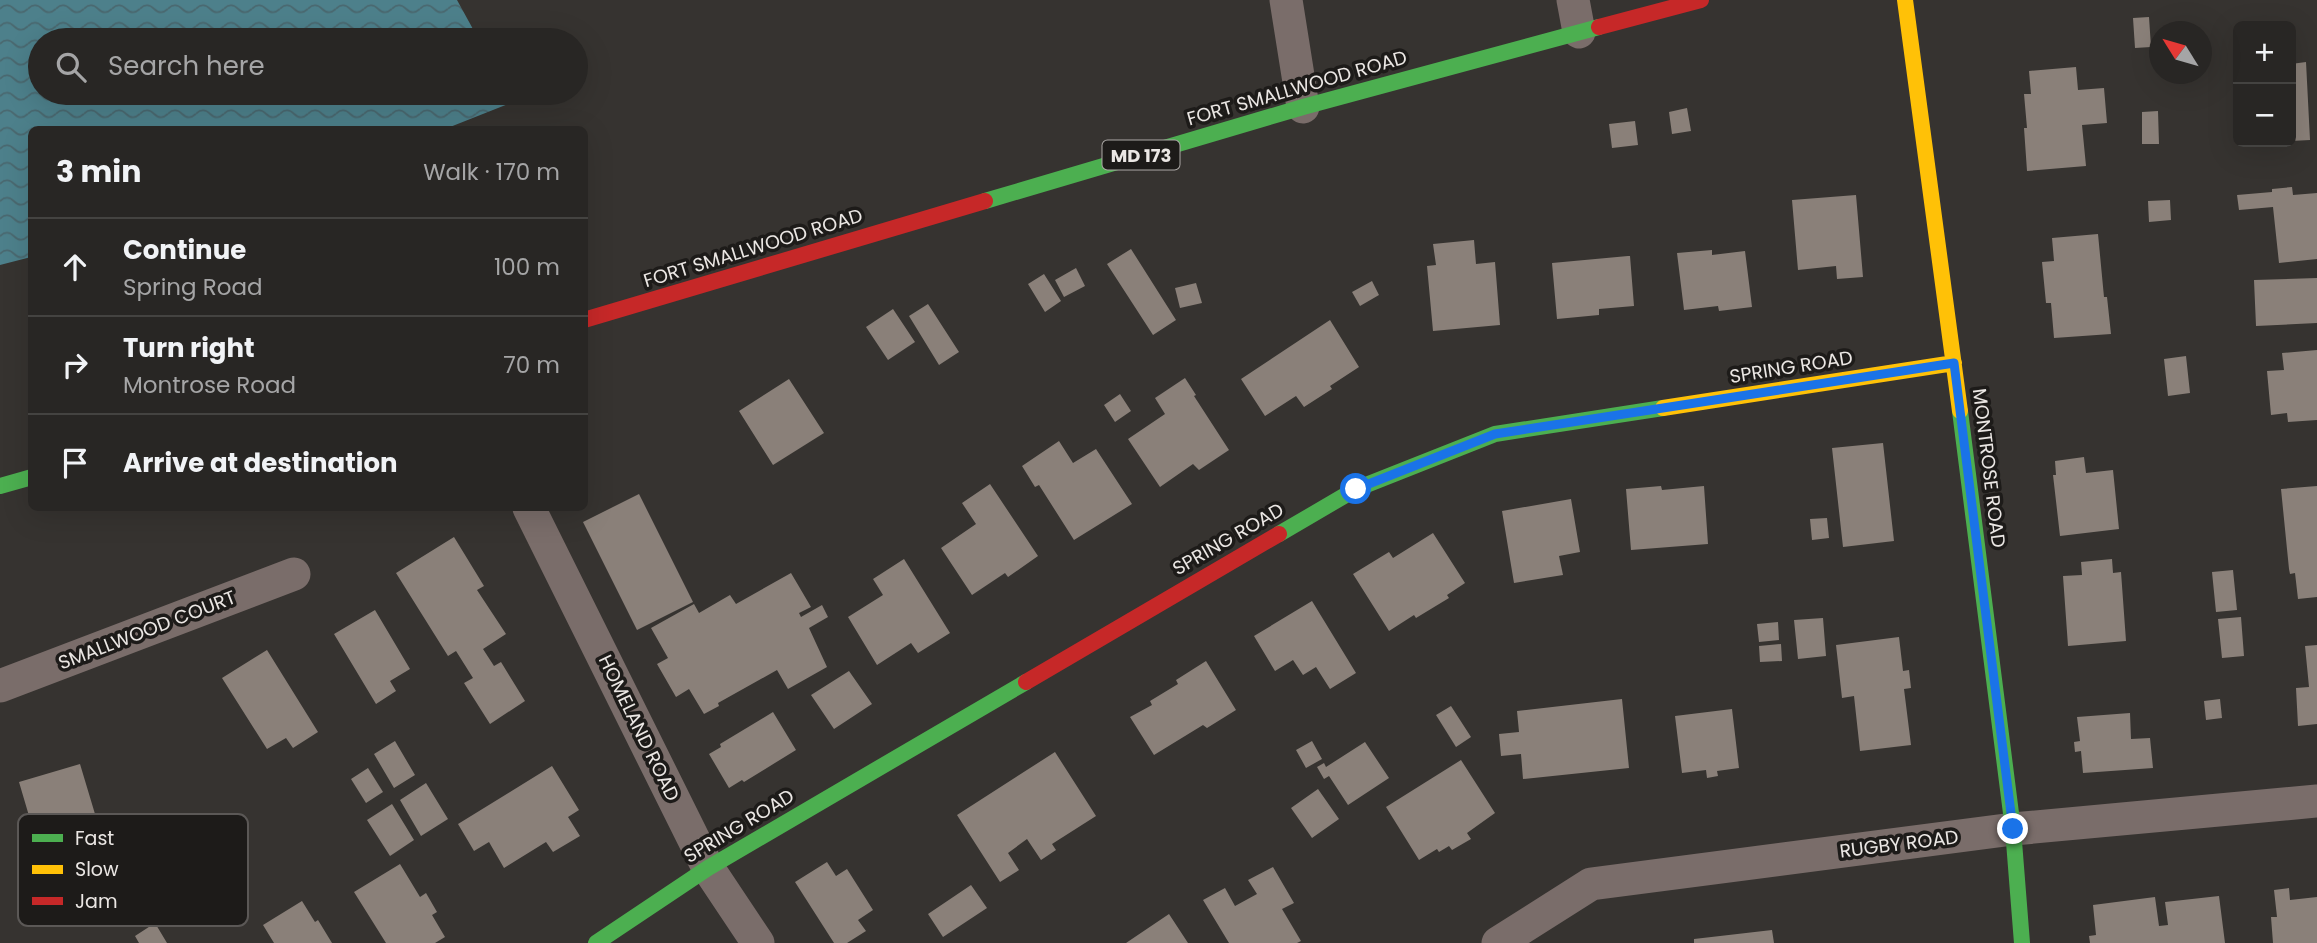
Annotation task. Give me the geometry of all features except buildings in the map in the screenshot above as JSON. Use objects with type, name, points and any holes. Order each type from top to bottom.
[{"type":"street","points":[[1286,0],[1303,107]]},
{"type":"street","name":"FORT SMALLWOOD ROAD","points":[[588,319],[1303,107],[1576,16],[1701,0]]},
{"type":"street","name":"MONTROSE ROAD","points":[[1905,0],[2013,829],[2022,943]]},
{"type":"street","name":"SPRING ROAD","points":[[596,943],[708,868],[1356,489],[1495,434],[1954,363]]},
{"type":"street","points":[[0,486],[28,478]]},
{"type":"street","name":"HOMELAND ROAD","points":[[530,511],[708,868],[758,943]]},
{"type":"street","name":"SMALLWOOD COURT","points":[[0,686],[295,575]]},
{"type":"street","name":"RUGBY ROAD","points":[[1498,943],[1591,884],[2013,829],[2317,801]]},
{"type":"water","points":[[0,0],[457,0],[472,28],[28,28],[28,105],[505,105],[453,126],[28,126],[28,258],[0,265]]},
{"type":"traffic: fast","points":[[985,201],[1303,107],[1599,27]]},
{"type":"traffic: fast","points":[[1279,534],[1356,489],[1495,434],[1663,408]]},
{"type":"traffic: fast","points":[[1960,411],[2013,829],[2022,943]]},
{"type":"traffic: fast","points":[[0,486],[28,478]]},
{"type":"traffic: fast","points":[[596,943],[708,868],[1026,682]]},
{"type":"traffic: slow","points":[[1905,0],[1960,411]]},
{"type":"traffic: slow","points":[[1663,408],[1954,363]]},
{"type":"traffic: jam","points":[[1599,27],[1701,0]]},
{"type":"traffic: jam","points":[[588,319],[985,201]]},
{"type":"traffic: jam","points":[[1026,682],[1279,534]]},
{"type":"route","points":[[1356,489],[1495,434],[1954,363],[2013,829]]}]
